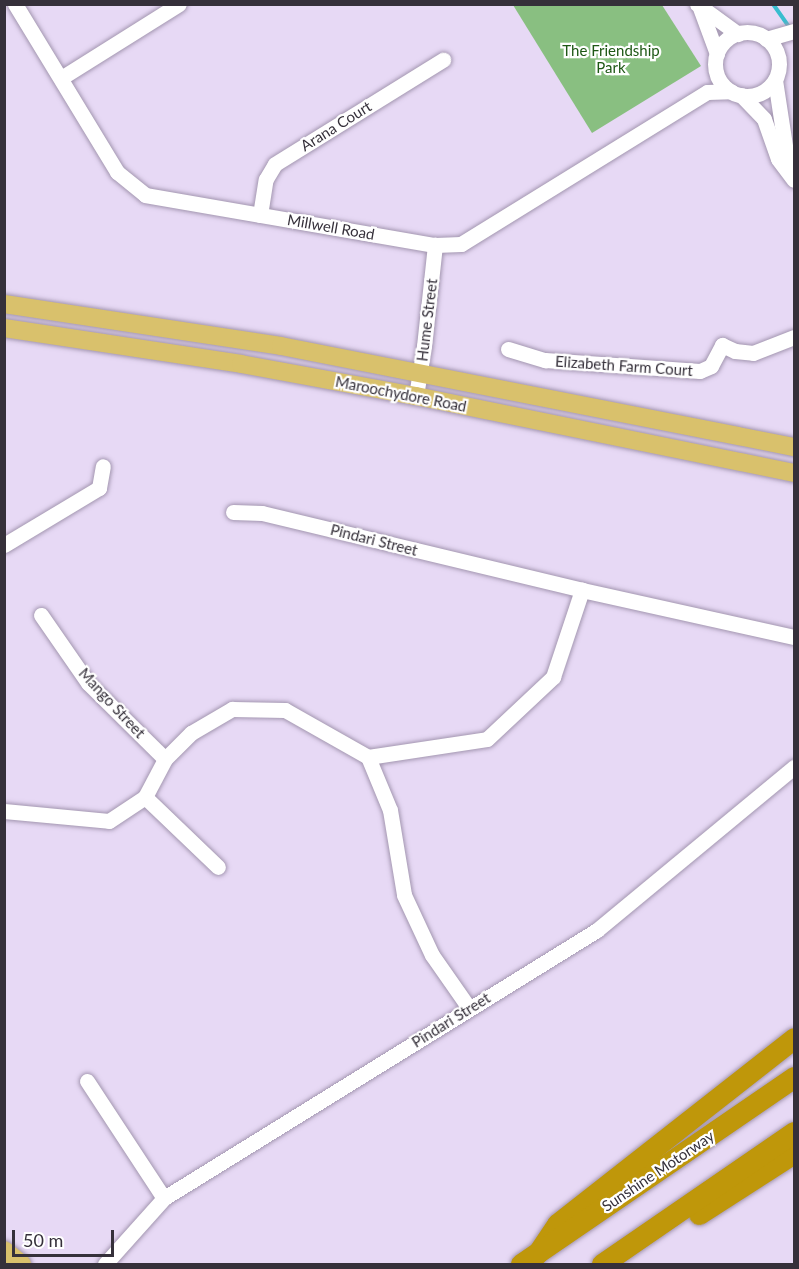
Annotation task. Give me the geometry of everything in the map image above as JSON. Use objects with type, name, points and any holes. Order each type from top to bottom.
[{"type":"highway","points":[[529,1259],[557,1224],[795,1038]]},
{"type":"highway","name":"Sunshine Motorway","points":[[529,1259],[795,1077]]},
{"type":"highway","points":[[602,1264],[795,1132]]},
{"type":"highway","points":[[623,1264],[795,1153]]},
{"type":"main road","name":"Maroochydore Road","points":[[4,304],[231,338],[795,447]]},
{"type":"main road","name":"Maroochydore Road","points":[[4,328],[241,364],[416,396],[795,473]]},
{"type":"main road","points":[[4,1250],[22,1264]]},
{"type":"street","name":"Millwell Road","points":[[15,4],[117,172],[145,195],[435,245],[461,244],[707,92],[736,93]]},
{"type":"street","points":[[61,78],[179,4]]},
{"type":"street","points":[[698,6],[738,34]]},
{"type":"street","points":[[698,6],[717,54]]},
{"type":"street","points":[[707,92],[716,70],[717,54],[723,43],[738,34],[756,34],[766,39],[778,57]]},
{"type":"street","points":[[766,39],[791,36]]},
{"type":"street","points":[[736,93],[760,93],[775,80],[778,73],[778,57],[791,36]]},
{"type":"street","name":"Arana Court","points":[[260,215],[266,179],[275,164],[443,60]]},
{"type":"street","points":[[716,70],[721,82],[764,119],[778,159],[792,176]]},
{"type":"street","points":[[775,80],[792,176]]},
{"type":"street","name":"Hume Street","points":[[416,396],[435,245]]},
{"type":"street","name":"Elizabeth Farm Court","points":[[508,349],[545,360],[700,371],[711,366],[722,345],[735,351],[753,353],[795,337]]},
{"type":"street","points":[[4,544],[99,488],[104,466]]},
{"type":"street","name":"Pindari Street","points":[[234,512],[261,513],[582,590],[795,637]]},
{"type":"street","points":[[368,757],[487,739],[553,677],[582,590]]},
{"type":"street","name":"Mango Street","points":[[41,615],[88,683],[165,759]]},
{"type":"street","points":[[4,811],[110,821],[145,797],[165,759],[191,734],[232,710],[285,710],[368,757],[390,810],[404,895],[432,955],[469,1008]]},
{"type":"street","name":"Pindari Street","points":[[105,1264],[164,1198],[597,930],[795,767]]},
{"type":"street","points":[[145,797],[218,867]]},
{"type":"street","points":[[87,1082],[164,1198]]},
{"type":"green space","name":"The Friendship Park","points":[[513,5],[662,5],[701,66],[592,133]]},
{"type":"waterway","points":[[773,4],[789,27]]}]
